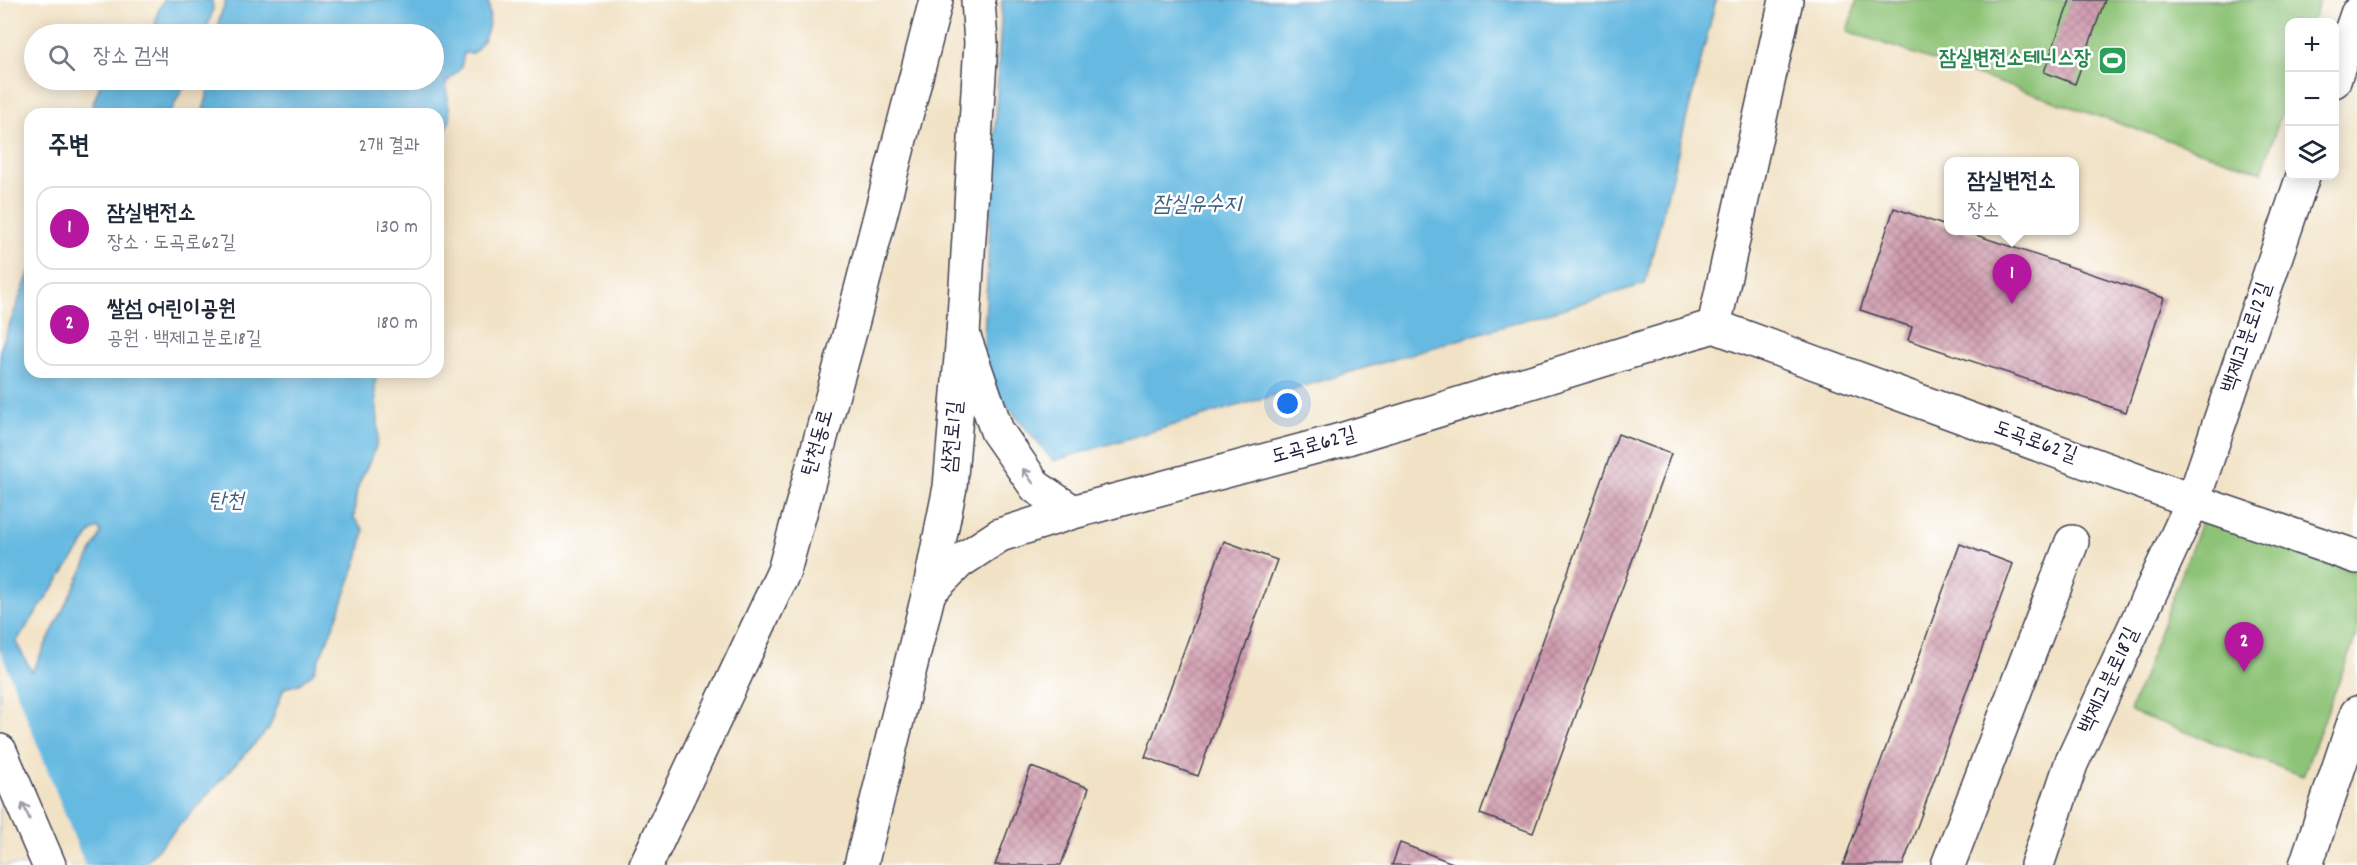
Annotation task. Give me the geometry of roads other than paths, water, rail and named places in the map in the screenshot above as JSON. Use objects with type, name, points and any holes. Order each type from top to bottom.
[{"type":"street","name":"탄천동로","points":[[646,865],[784,571],[850,332],[936,0]]},
{"type":"street","name":"삼전로1길","points":[[861,865],[929,592],[950,487],[963,334],[981,43],[978,0]]},
{"type":"street","points":[[1714,326],[1786,0]]},
{"type":"street","points":[[2337,72],[2357,14]]},
{"type":"street","name":"백제고분로12길","points":[[2193,501],[2301,180]]},
{"type":"street","name":"도곡로62길","points":[[929,592],[958,562],[1000,535],[1073,512],[1341,440],[1714,326],[2193,501],[2357,557]]},
{"type":"street","points":[[963,334],[997,431],[1036,486],[1073,512]]},
{"type":"street","name":"백제고분로18길","points":[[2037,865],[2071,764],[2193,501]]},
{"type":"street","points":[[1948,865],[2072,542]]},
{"type":"street","points":[[2306,865],[2344,793],[2357,713]]},
{"type":"street","points":[[0,751],[49,865]]},
{"type":"water","points":[[164,0],[212,0],[213,10],[208,24],[155,24],[158,11]]},
{"type":"water","points":[[226,0],[488,0],[489,15],[488,29],[482,42],[473,53],[464,53],[461,68],[446,83],[450,119],[444,134],[444,108],[204,108],[207,90],[444,90],[444,24],[219,24]]},
{"type":"water","name":"잠실유수지","points":[[1002,0],[1716,0],[1645,284],[1053,461],[982,375]]},
{"type":"water","points":[[98,90],[182,90],[173,108],[91,108]]},
{"type":"water","name":"탄천","points":[[24,286],[24,378],[376,378],[377,442],[359,484],[355,500],[354,518],[364,530],[359,555],[338,615],[313,673],[299,684],[284,688],[269,728],[143,865],[0,865],[0,350]],"holes":[[[98,528],[101,533],[32,672],[16,642],[92,531]]]},
{"type":"place","name":"잠실변전소테니스장","points":[[2112,60]]},
{"type":"place","name":"잠실변전소","points":[[2012,304]]},
{"type":"place","name":"쌀섬 어린이공원","points":[[2244,672]]}]
